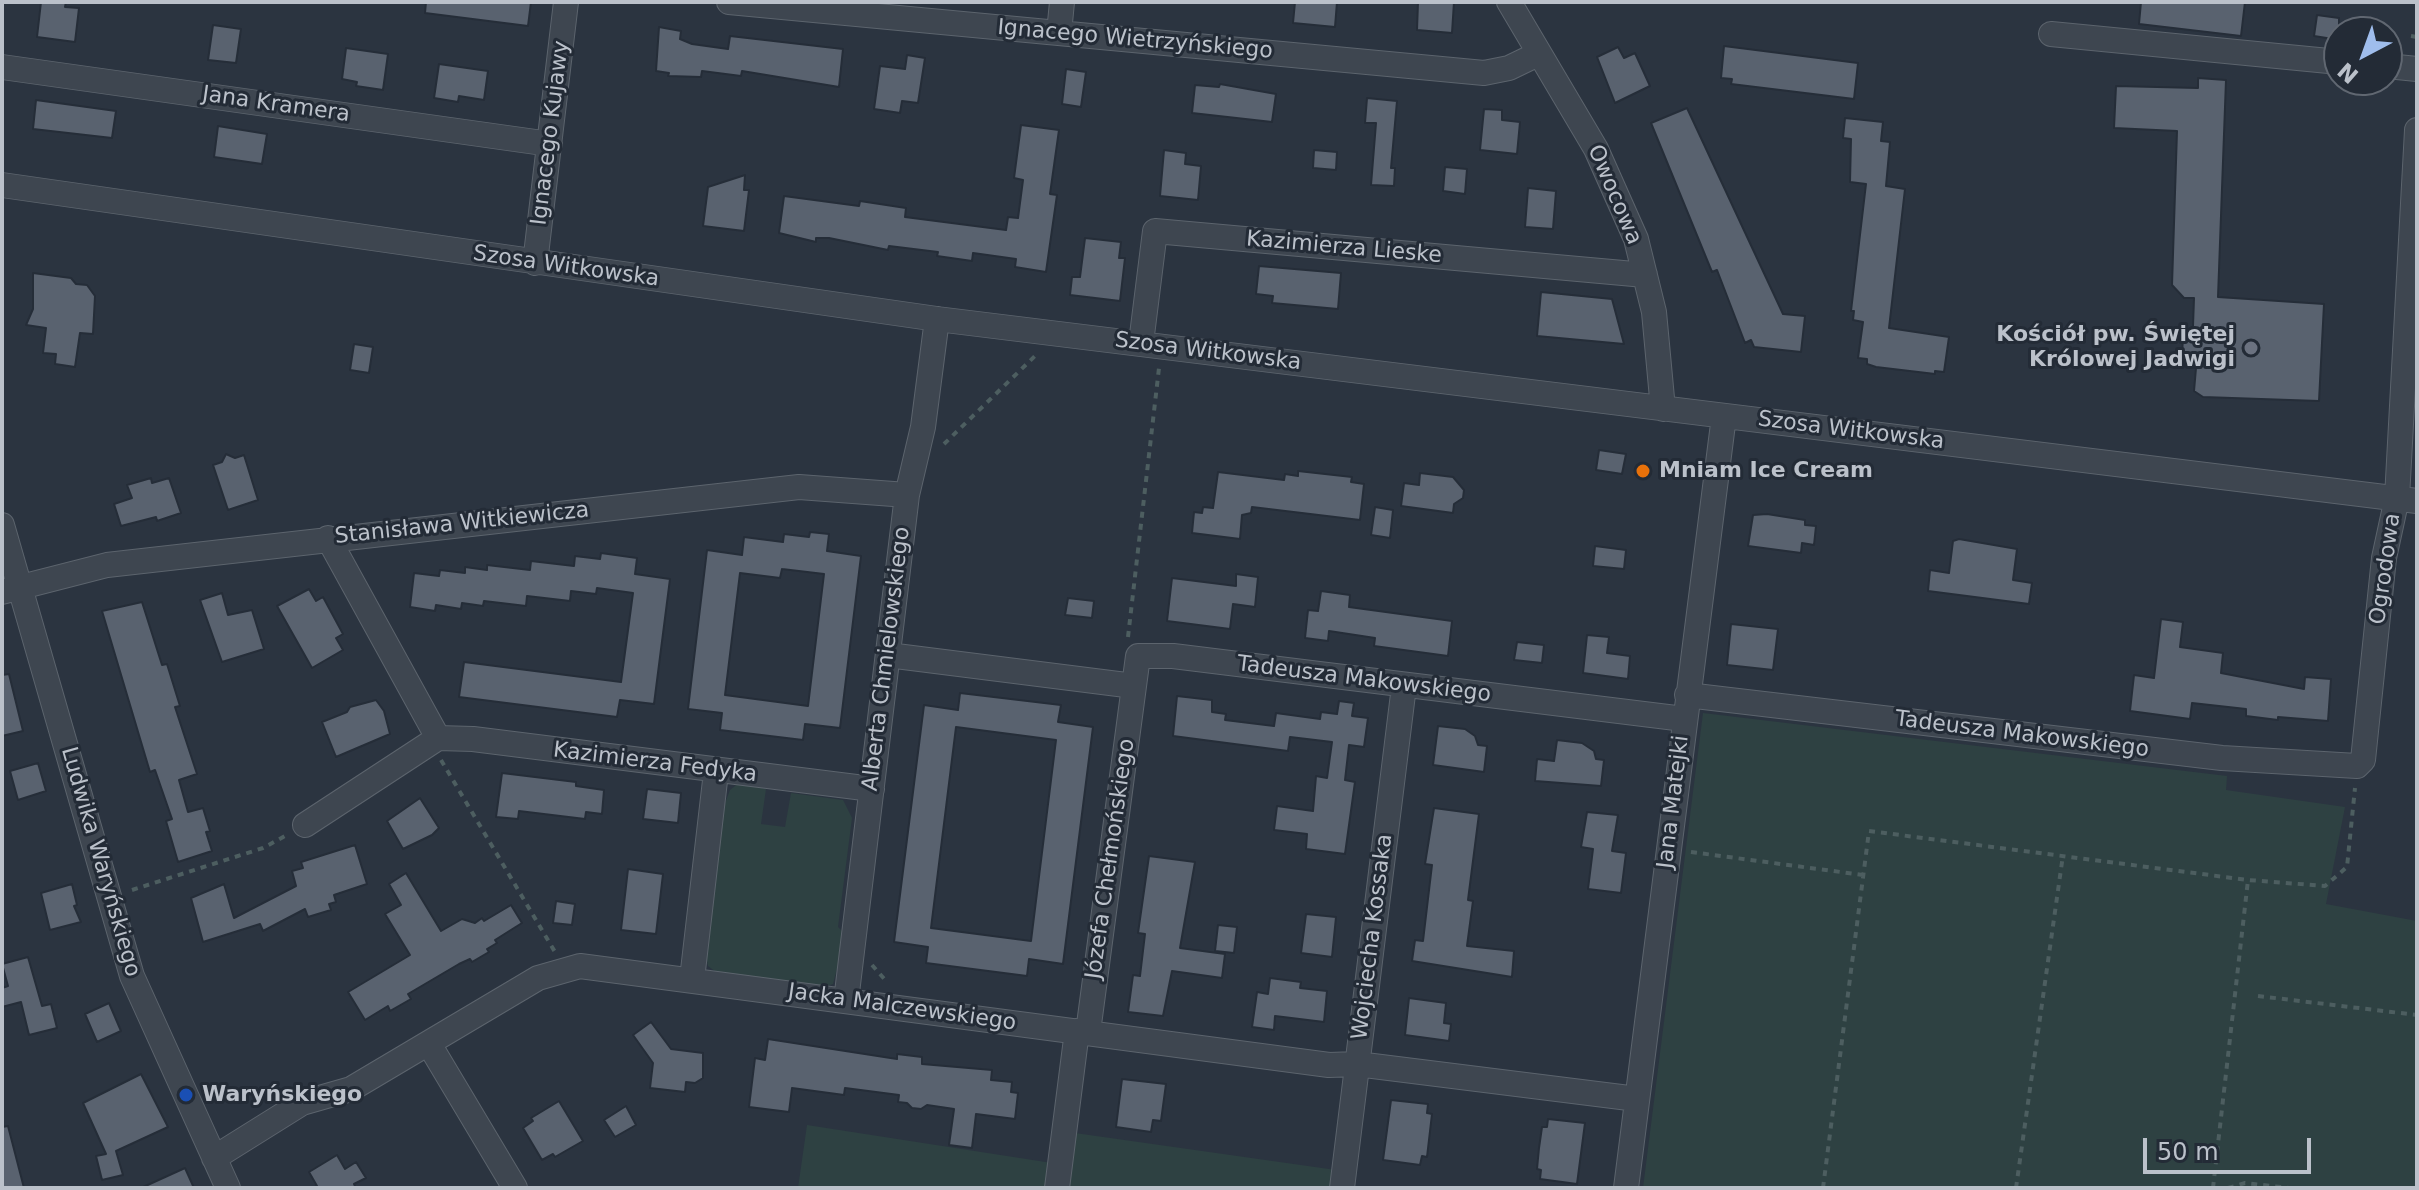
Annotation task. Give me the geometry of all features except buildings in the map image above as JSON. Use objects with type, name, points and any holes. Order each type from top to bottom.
[{"type":"street","name":"Ignacego Kujawy","points":[[535,263],[566,2]]},
{"type":"street","name":"Ignacego Wietrzyńskiego","points":[[729,2],[1484,73],[1509,68],[1538,54]]},
{"type":"street","points":[[1059,33],[1062,2]]},
{"type":"street","name":"Owocowa","points":[[1509,2],[1602,161],[1636,239],[1654,312],[1663,409]]},
{"type":"street","points":[[2051,34],[2323,60]]},
{"type":"street","name":"Jana Kramera","points":[[2,67],[550,144]]},
{"type":"street","name":"Ogrodowa","points":[[2357,766],[2363,760],[2384,558],[2407,500],[2417,130]]},
{"type":"street","name":"Szosa Witkowska","points":[[2,185],[937,319],[2407,500]]},
{"type":"street","name":"Kazimierza Lieske","points":[[1152,344],[1155,231],[1645,275]]},
{"type":"street","name":"Alberta Chmielowskiego","points":[[846,1001],[907,495],[923,427],[937,319]]},
{"type":"street","name":"Jana Matejki","points":[[1626,1188],[1724,416]]},
{"type":"street","name":"Stanisława Witkiewicza","points":[[11,590],[107,565],[799,487],[907,495]]},
{"type":"street","name":"Ludwika Waryńskiego","points":[[2,525],[11,590],[110,897],[132,976],[228,1188]]},
{"type":"street","points":[[305,825],[438,738],[328,538]]},
{"type":"street","points":[[888,655],[1134,686]]},
{"type":"street","name":"Józefa Chełmońskiego","points":[[1057,1188],[1138,656]]},
{"type":"street","name":"Tadeusza Makowskiego","points":[[1138,656],[1173,656],[1404,686],[1686,707],[2222,758],[2357,766]]},
{"type":"street","name":"Wojciecha Kossaka","points":[[1342,1188],[1404,686]]},
{"type":"street","name":"Kazimierza Fedyka","points":[[438,738],[473,739],[716,772],[872,789]]},
{"type":"street","points":[[692,979],[716,772]]},
{"type":"street","name":"Jacka Malczewskiego","points":[[214,1158],[302,1103],[351,1089],[538,978],[564,968],[580,966],[1329,1065],[1357,1064],[1637,1099]]},
{"type":"street","points":[[429,1044],[515,1188]]},
{"type":"path","points":[[1138,656],[1127,643],[1152,344]]},
{"type":"path","points":[[935,453],[1045,345]]},
{"type":"path","points":[[438,738],[438,755],[564,968]]},
{"type":"path","points":[[1823,1188],[1869,831],[2248,880],[2325,886],[2347,867],[2357,766]]},
{"type":"path","points":[[110,897],[263,848],[305,825]]},
{"type":"path","points":[[1668,849],[1863,875]]},
{"type":"path","points":[[2016,1188],[2063,855]]},
{"type":"path","points":[[2213,1188],[2248,880]]},
{"type":"path","points":[[870,962],[885,981],[895,986]]},
{"type":"path","points":[[2258,996],[2417,1015]]},
{"type":"path","points":[[2228,1188],[2245,1183],[2289,1188]]},
{"type":"shaded area","points":[[1703,713],[2227,776],[2226,790],[2345,807],[2326,904],[2417,921],[2417,1188],[1643,1188]]},
{"type":"shaded area","points":[[740,782],[766,789],[761,824],[785,827],[791,793],[843,800],[852,818],[838,927],[842,931],[841,953],[833,984],[822,988],[720,975],[708,966],[705,951],[724,806],[730,790]]},
{"type":"shaded area","points":[[807,1125],[1052,1163],[1049,1188],[798,1188]]},
{"type":"shaded area","points":[[1075,1133],[1336,1170],[1334,1188],[1068,1188]]},
{"type":"place","name":"Kościół pw. Świętej Królowej Jadwigi","points":[[2251,348]]},
{"type":"place","name":"Mniam Ice Cream","points":[[1643,471]]},
{"type":"place","name":"Waryńskiego","points":[[186,1095]]}]
